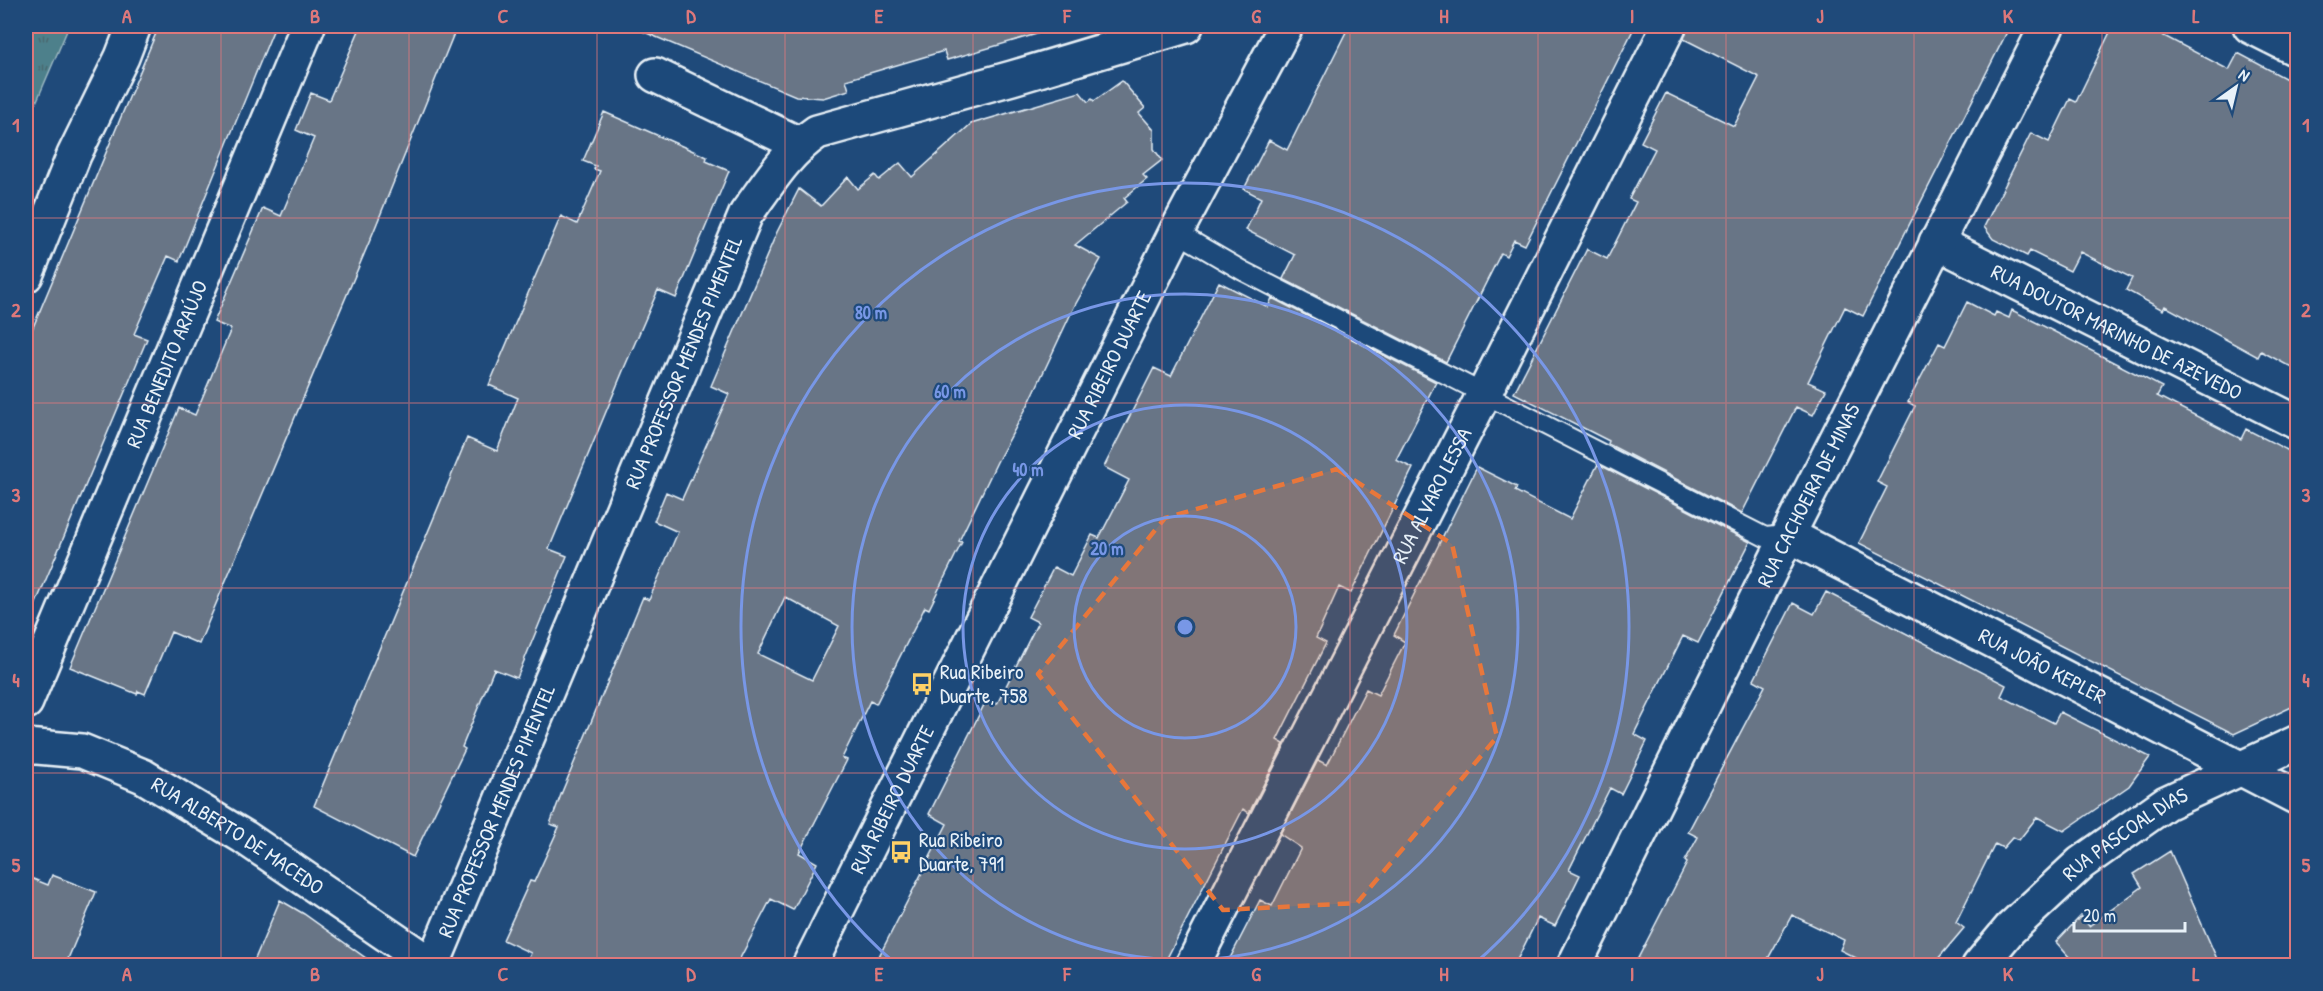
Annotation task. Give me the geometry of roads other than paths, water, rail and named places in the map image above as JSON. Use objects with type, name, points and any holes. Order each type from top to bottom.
[{"type":"street","points":[[26,275],[74,155],[122,57],[134,26]]},
{"type":"street","name":"RUA BENEDITO ARAÚJO","points":[[26,702],[308,26]]},
{"type":"street","name":"RUA PROFESSOR MENDES PIMENTEL","points":[[432,965],[747,214],[799,144],[817,132],[833,127],[1012,78],[1186,26]]},
{"type":"street","name":"RUA RIBEIRO DUARTE","points":[[809,966],[1176,232],[1286,26]]},
{"type":"street","name":"RUA ALVARO LESSA","points":[[1192,966],[1669,26]]},
{"type":"street","name":"RUA CACHOEIRA DE MINAS","points":[[1574,966],[1788,535],[2047,26]]},
{"type":"street","points":[[2250,26],[2298,50]]},
{"type":"street","points":[[655,75],[799,144]]},
{"type":"street","name":"RUA DOUTOR MARINHO DE AZEVEDO","points":[[1936,242],[2298,423]]},
{"type":"street","name":"RUA JOÃO KEPLER","points":[[1788,535],[2298,798]]},
{"type":"street","name":"RUA PASCOAL DIAS","points":[[1979,966],[2010,929],[2081,863],[2166,803],[2298,742]]},
{"type":"street","name":"RUA ALBERTO DE MACEDO","points":[[26,746],[82,751],[143,776],[244,837],[432,965]]},
{"type":"lane","points":[[1176,232],[1243,271],[1765,537],[1788,535]]},
{"type":"waterway","points":[[26,32],[29,26]]},
{"type":"place","name":"Rua Ribeiro Duarte, 758","points":[[922,684]]},
{"type":"place","name":"Rua Ribeiro Duarte, 791","points":[[901,852]]}]
